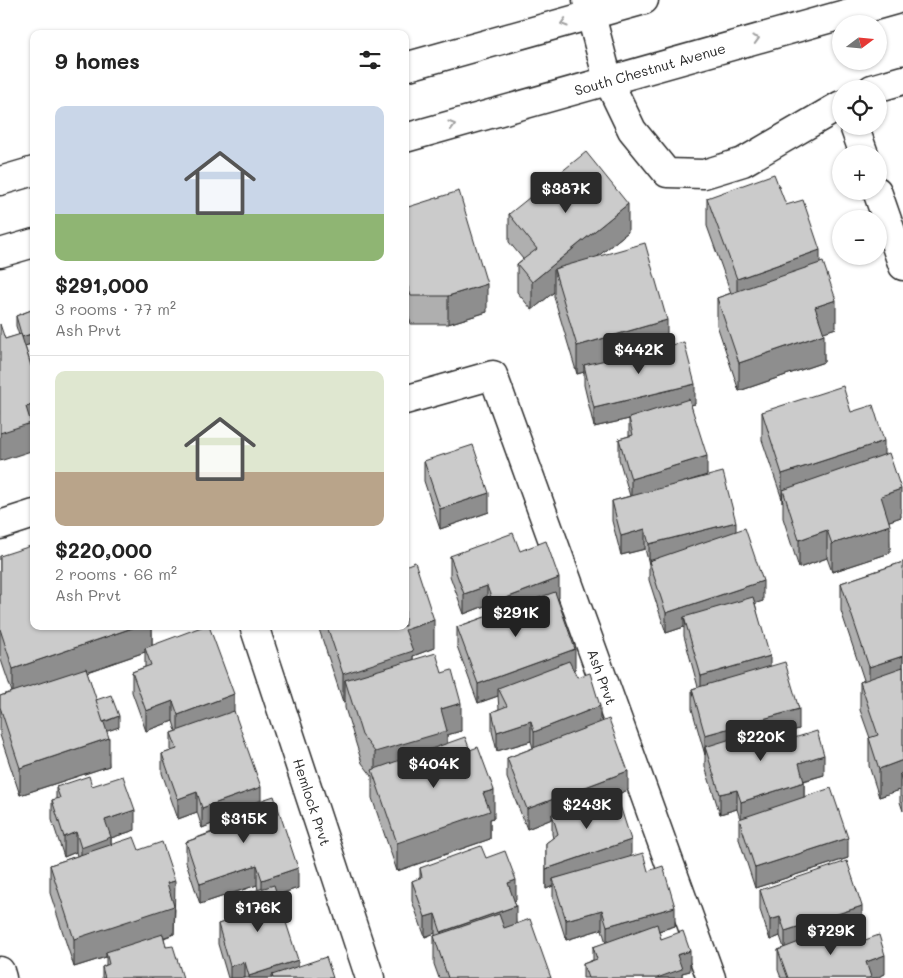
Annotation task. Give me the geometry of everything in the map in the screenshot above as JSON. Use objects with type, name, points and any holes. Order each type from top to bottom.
[{"type":"street","points":[[409,66],[589,8],[644,0]]},
{"type":"street","name":"South Chestnut Avenue","points":[[409,137],[895,0]]},
{"type":"street","points":[[589,8],[608,80],[632,130],[667,173],[704,174],[743,162],[832,109]]},
{"type":"street","points":[[887,85],[903,80]]},
{"type":"street","points":[[0,181],[30,172]]},
{"type":"street","points":[[880,200],[903,266]]},
{"type":"street","points":[[0,253],[30,244]]},
{"type":"street","name":"Ash Prvt","points":[[409,399],[493,375],[712,978]]},
{"type":"street","points":[[0,525],[30,515]]},
{"type":"street","name":"Hemlock Prvt","points":[[255,630],[370,978]]},
{"type":"street","points":[[0,971],[2,978]]},
{"type":"building","points":[[586,152],[628,204],[532,282],[517,264],[537,249],[509,214]]},
{"type":"building","points":[[774,174],[786,205],[803,200],[820,250],[737,279],[707,198]]},
{"type":"building","points":[[459,191],[487,284],[448,296],[411,296],[409,290],[409,207]]},
{"type":"building","points":[[645,243],[667,320],[577,346],[554,269]]},
{"type":"building","points":[[823,262],[836,300],[815,307],[824,334],[739,363],[717,298]]},
{"type":"building","points":[[30,311],[30,334],[22,337],[16,316]]},
{"type":"building","points":[[0,324],[5,339],[21,334],[30,362],[30,406],[26,407],[30,423],[0,433]]},
{"type":"building","points":[[684,342],[695,384],[594,408],[584,365]]},
{"type":"building","points":[[843,386],[851,412],[873,405],[884,441],[782,474],[762,412]]},
{"type":"building","points":[[689,399],[707,456],[631,479],[619,439],[633,435],[629,418]]},
{"type":"building","points":[[473,445],[489,493],[440,509],[424,461]]},
{"type":"building","points":[[889,453],[901,489],[881,496],[890,525],[832,544],[827,530],[799,540],[783,490]]},
{"type":"building","points":[[723,472],[736,522],[649,544],[645,529],[621,536],[612,501]]},
{"type":"building","points":[[745,528],[763,581],[666,613],[649,561]]},
{"type":"building","points":[[513,533],[520,551],[546,541],[559,578],[493,603],[487,586],[464,594],[450,556]]},
{"type":"building","points":[[30,546],[30,630],[126,630],[13,669],[0,629],[0,556]]},
{"type":"building","points":[[415,562],[434,620],[409,629],[409,564]]},
{"type":"building","points":[[903,562],[903,656],[869,667],[841,583]]},
{"type":"building","points":[[555,592],[575,649],[478,684],[457,627]]},
{"type":"building","points":[[753,597],[770,656],[701,676],[684,617]]},
{"type":"building","points":[[193,630],[210,630],[234,694],[178,715],[173,701],[146,711],[132,672],[151,665],[145,648]]},
{"type":"building","points":[[328,630],[405,630],[413,651],[343,674]]},
{"type":"building","points":[[436,653],[442,673],[452,670],[461,703],[441,709],[447,731],[375,752],[362,735],[345,680]]},
{"type":"building","points":[[569,661],[577,677],[590,673],[600,706],[534,732],[531,721],[497,732],[492,712],[507,706],[498,688]]},
{"type":"building","points":[[785,662],[799,709],[705,735],[692,689]]},
{"type":"building","points":[[903,667],[903,760],[879,769],[869,738],[878,735],[860,682]]},
{"type":"building","points":[[86,668],[109,738],[20,768],[0,707],[0,696]]},
{"type":"building","points":[[111,695],[119,716],[103,722],[96,700]]},
{"type":"building","points":[[234,711],[261,787],[202,808],[197,792],[178,799],[162,754],[177,749],[171,733]]},
{"type":"building","points":[[609,719],[628,771],[527,809],[507,758]]},
{"type":"building","points":[[776,725],[781,742],[817,731],[824,755],[799,763],[804,782],[741,802],[737,790],[720,794],[705,747]]},
{"type":"building","points":[[465,737],[470,750],[478,747],[494,790],[483,793],[490,811],[397,843],[372,770]]},
{"type":"building","points":[[903,772],[903,783],[900,774]]},
{"type":"building","points":[[89,776],[92,786],[123,776],[135,810],[105,820],[111,837],[81,848],[76,832],[64,837],[52,800],[60,798],[56,787]]},
{"type":"building","points":[[831,788],[848,838],[755,868],[739,819]]},
{"type":"building","points":[[616,793],[631,840],[546,869],[546,843],[558,834],[552,814]]},
{"type":"building","points":[[274,796],[298,868],[262,880],[257,865],[200,884],[186,842],[217,831],[212,817]]},
{"type":"building","points":[[134,837],[139,850],[162,842],[175,881],[167,883],[174,906],[74,939],[50,865]]},
{"type":"building","points":[[481,846],[486,858],[505,851],[516,880],[508,883],[516,906],[441,932],[435,914],[425,917],[412,881],[422,877],[420,868]]},
{"type":"building","points":[[643,853],[648,871],[663,866],[675,907],[607,926],[602,910],[566,920],[553,879]]},
{"type":"building","points":[[847,861],[862,906],[785,931],[780,917],[770,920],[760,890]]},
{"type":"building","points":[[274,885],[298,960],[249,976],[245,962],[230,966],[218,924],[240,917],[234,897]]},
{"type":"building","points":[[499,914],[504,928],[530,919],[551,978],[448,978],[434,936]]},
{"type":"building","points":[[657,924],[661,939],[683,931],[690,951],[677,955],[682,969],[657,978],[588,978],[583,964],[597,959],[593,947]]},
{"type":"building","points":[[847,924],[854,944],[879,935],[885,955],[866,962],[871,977],[788,978],[778,950]]},
{"type":"building","points":[[163,934],[166,947],[173,946],[183,978],[105,978],[102,967],[109,964],[106,952]]},
{"type":"building","points":[[326,957],[333,978],[273,978],[272,975]]}]
